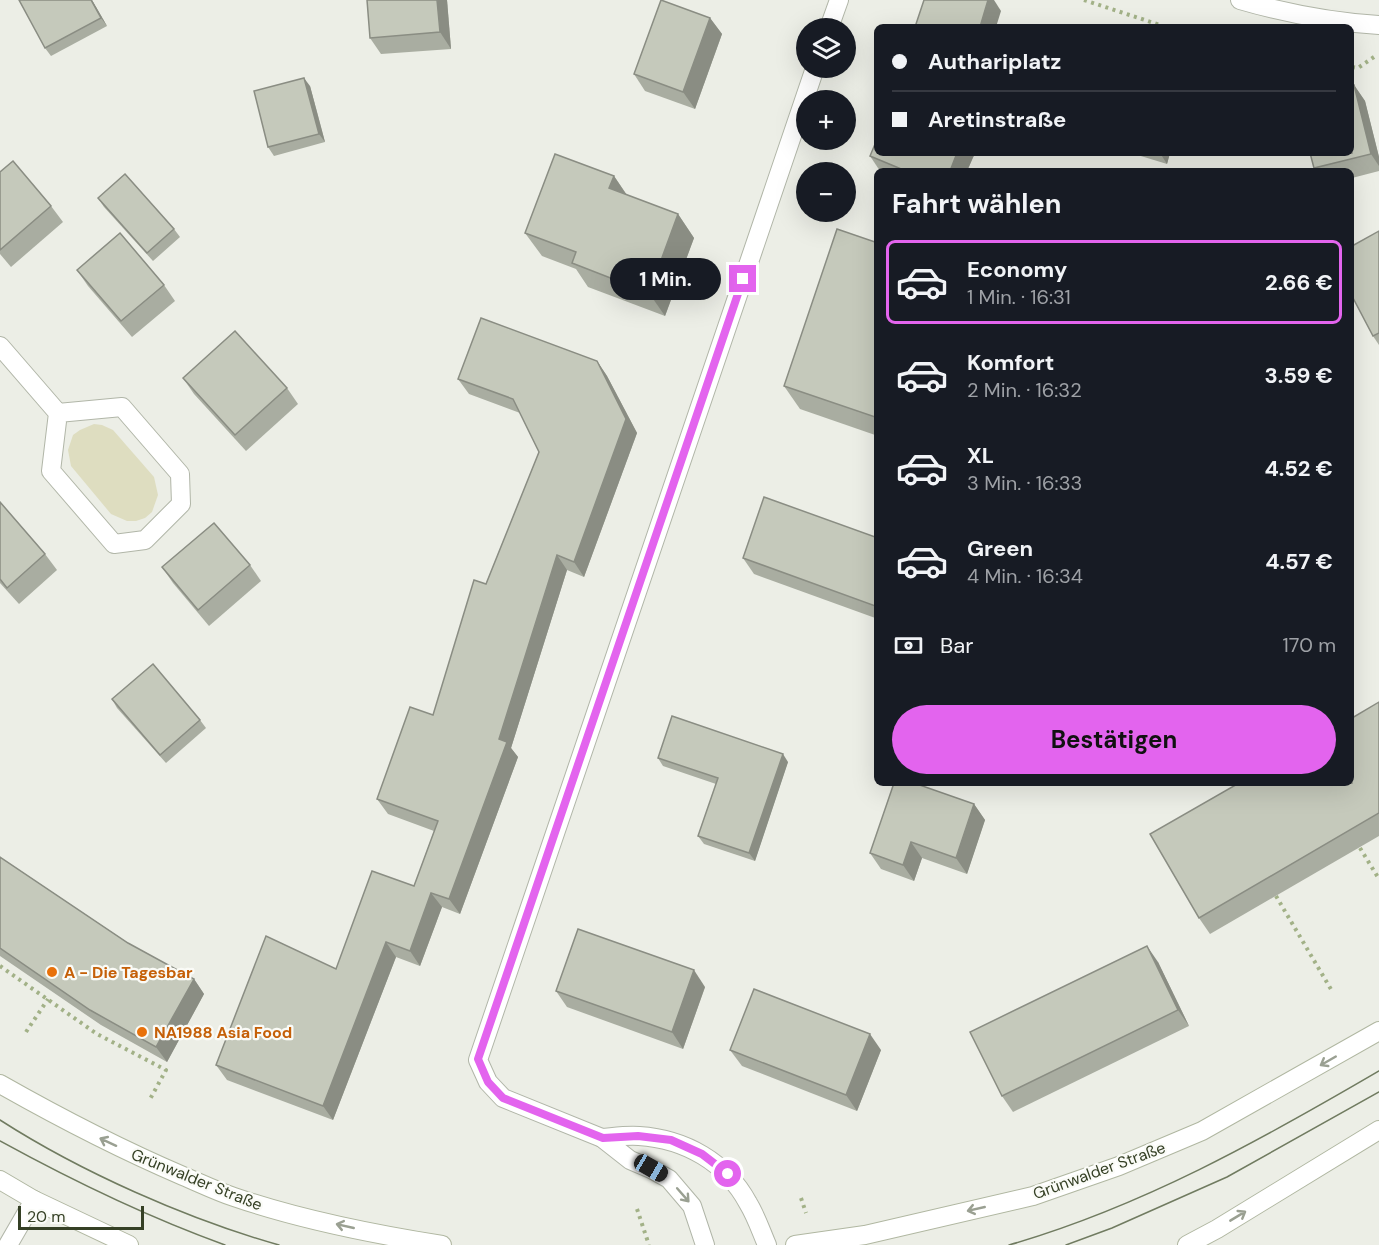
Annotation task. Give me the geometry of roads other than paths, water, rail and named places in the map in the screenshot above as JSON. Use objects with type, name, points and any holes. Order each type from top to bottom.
[{"type":"street","points":[[832,18],[838,0]]},
{"type":"street","points":[[1240,0],[1284,13],[1337,23],[1379,25]]},
{"type":"street","points":[[705,1245],[692,1206],[669,1179],[651,1168],[630,1160],[603,1138],[503,1098],[488,1082],[478,1059],[812,78]]},
{"type":"street","points":[[0,346],[58,413],[51,471],[114,544],[145,540],[181,504],[180,474],[122,407],[58,413]]},
{"type":"street","name":"Grünwalder Straße","points":[[795,1245],[865,1234],[1033,1196],[1119,1166],[1202,1131],[1379,1031]]},
{"type":"street","name":"Grünwalder Straße","points":[[0,1084],[89,1134],[232,1196],[299,1216],[391,1237],[442,1245]]},
{"type":"street","points":[[1187,1245],[1379,1130]]},
{"type":"street","points":[[603,1138],[638,1136],[671,1140],[702,1154],[728,1174],[748,1202],[767,1245]]},
{"type":"street","points":[[0,1180],[34,1200],[129,1245]]},
{"type":"street","points":[[8,1245],[34,1200]]},
{"type":"tram line","points":[[1009,1245],[1106,1211],[1199,1170],[1379,1071]]},
{"type":"tram line","points":[[1066,1245],[1112,1228],[1227,1177],[1379,1092]]},
{"type":"tram line","points":[[0,1120],[65,1158],[135,1192],[208,1222],[279,1245]]},
{"type":"tram line","points":[[0,1141],[111,1198],[225,1245]]},
{"type":"place","name":"A - Die Tagesbar","points":[[52,972]]},
{"type":"place","name":"NA1988 Asia Food","points":[[142,1032]]}]
